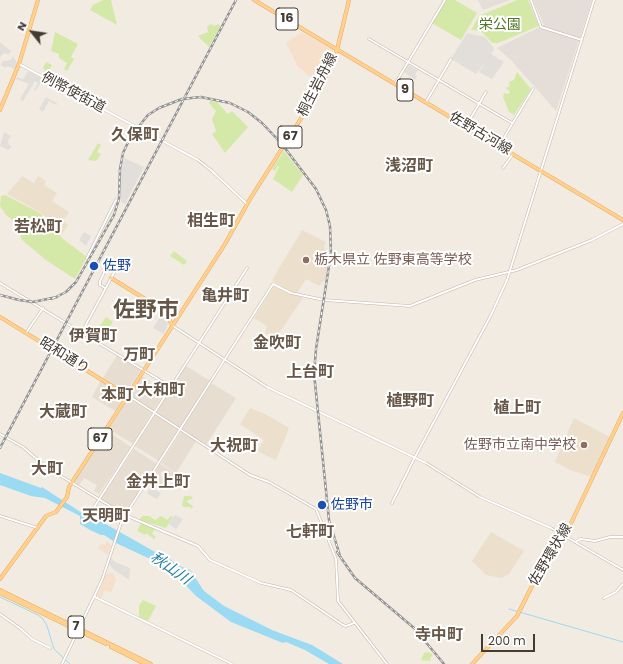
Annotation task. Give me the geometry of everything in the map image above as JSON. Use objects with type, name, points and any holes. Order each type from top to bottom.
[{"type":"main road","points":[[0,110],[19,64],[38,0]]},
{"type":"main road","name":"16","points":[[254,0],[337,50]]},
{"type":"main road","name":"桐生岩舟線","points":[[248,205],[320,89],[337,50],[349,0]]},
{"type":"main road","name":"佐野古河線","points":[[337,50],[623,220]]},
{"type":"main road","name":"67","points":[[0,580],[46,516],[58,509],[66,498],[68,488],[71,483],[128,396],[248,205]]},
{"type":"main road","points":[[111,278],[163,310],[172,325]]},
{"type":"main road","name":"昭和通り","points":[[0,316],[128,396]]},
{"type":"main road","name":"佐野環状線","points":[[472,664],[516,616],[539,572],[565,536],[623,413]]},
{"type":"main road","name":"7","points":[[0,590],[145,664]]},
{"type":"main road","name":"7","points":[[0,593],[151,664]]},
{"type":"street","points":[[395,84],[445,0]]},
{"type":"street","points":[[530,0],[541,27],[582,40]]},
{"type":"street","points":[[392,503],[491,315],[510,273],[594,0]]},
{"type":"street","points":[[369,39],[512,123]]},
{"type":"street","points":[[426,102],[451,59]]},
{"type":"street","name":"例幣使街道","points":[[19,64],[198,160],[248,205]]},
{"type":"street","points":[[499,146],[533,89]]},
{"type":"street","points":[[466,126],[486,92]]},
{"type":"street","points":[[503,168],[513,154]]},
{"type":"street","points":[[88,258],[116,200]]},
{"type":"street","points":[[62,664],[102,580],[113,544],[125,515],[273,284],[290,293],[324,300],[405,306],[418,304],[475,280],[510,273],[592,240],[623,224]]},
{"type":"street","points":[[82,332],[95,310],[116,269],[109,266],[100,284],[106,288]]},
{"type":"street","points":[[91,512],[247,268]]},
{"type":"street","points":[[0,283],[171,386]]},
{"type":"street","points":[[26,333],[43,308]]},
{"type":"street","points":[[172,325],[267,387],[415,457],[484,499],[543,524],[623,570]]},
{"type":"street","points":[[128,396],[250,475],[269,482],[316,509],[336,559],[338,601],[387,664]]},
{"type":"street","points":[[0,434],[23,447],[41,463],[71,483],[125,515],[198,546],[210,560],[261,583],[291,590],[343,625],[346,626],[354,623]]},
{"type":"street","points":[[0,516],[38,528]]},
{"type":"street","points":[[575,542],[581,539],[595,541],[610,537],[623,537]]},
{"type":"street","points":[[604,598],[616,592],[623,584]]},
{"type":"street","points":[[94,597],[232,664]]},
{"type":"street","points":[[0,614],[32,639],[50,648]]},
{"type":"shaded area","points":[[478,0],[510,0],[483,10]]},
{"type":"shaded area","points":[[533,0],[592,0],[556,111],[511,60],[497,48],[544,25]]},
{"type":"shaded area","points":[[302,32],[332,49],[333,53],[320,84],[298,67],[286,43]]},
{"type":"shaded area","points":[[467,33],[485,37],[493,47],[494,50],[491,54],[504,62],[492,79],[479,72],[487,60],[476,74],[451,59]]},
{"type":"shaded area","points":[[0,42],[11,51],[9,54],[4,53],[0,57]]},
{"type":"shaded area","points":[[13,56],[17,63],[15,69],[8,66],[6,68],[0,65],[3,61],[11,60]]},
{"type":"shaded area","points":[[408,65],[418,70],[415,75],[417,76],[415,80],[404,72]]},
{"type":"shaded area","points":[[28,71],[43,79],[35,91],[34,90],[38,83],[35,81],[23,101],[20,99],[29,84],[16,79],[17,77],[23,79]]},
{"type":"shaded area","points":[[46,97],[58,104],[56,105],[49,101],[43,112],[39,109]]},
{"type":"shaded area","points":[[4,132],[11,136],[8,141],[9,145],[12,147],[8,150],[0,146]]},
{"type":"shaded area","points":[[124,158],[144,167],[125,204],[121,202],[121,172]]},
{"type":"shaded area","points":[[22,176],[34,183],[38,176],[46,181],[44,185],[57,193],[52,201],[69,212],[63,221],[68,225],[62,234],[40,212],[7,194]]},
{"type":"shaded area","name":"栃木県立 佐野東高等学校","points":[[302,230],[326,242],[324,247],[329,254],[326,278],[319,286],[306,279],[297,293],[288,291],[272,280]]},
{"type":"shaded area","points":[[84,232],[91,236],[86,246],[79,240]]},
{"type":"shaded area","points":[[274,286],[303,298],[275,339],[265,333],[267,326],[254,318]]},
{"type":"shaded area","points":[[162,313],[168,324],[164,334],[153,328]]},
{"type":"shaded area","points":[[117,355],[141,370],[126,393],[103,378]]},
{"type":"shaded area","points":[[186,366],[210,381],[180,428],[156,412]]},
{"type":"shaded area","points":[[141,376],[150,381],[146,390],[161,399],[153,411],[129,396]]},
{"type":"shaded area","points":[[101,380],[125,396],[115,411],[92,397]]},
{"type":"shaded area","points":[[211,383],[236,398],[206,445],[182,429]]},
{"type":"shaded area","points":[[128,398],[152,413],[133,444],[109,429]]},
{"type":"shaded area","points":[[250,408],[265,414],[289,428],[276,460],[257,451],[264,440],[240,424]]},
{"type":"shaded area","points":[[155,415],[178,430],[159,461],[135,446]]},
{"type":"shaded area","name":"佐野市立南中学校","points":[[574,418],[610,437],[592,477],[570,470],[555,462]]},
{"type":"shaded area","points":[[107,431],[131,447],[99,494],[94,491],[97,485],[84,478],[79,485],[74,482]]},
{"type":"shaded area","points":[[181,432],[196,441],[176,473],[161,463]]},
{"type":"shaded area","points":[[134,449],[157,464],[125,514],[101,499]]},
{"type":"shaded area","points":[[159,463],[179,476],[176,481],[162,471],[160,474],[165,480],[162,486],[151,479]]},
{"type":"shaded area","points":[[150,487],[161,493],[157,499],[147,494]]},
{"type":"shaded area","points":[[175,515],[183,519],[176,529],[169,524]]},
{"type":"shaded area","points":[[491,532],[524,551],[509,574],[502,578],[486,575],[472,561]]},
{"type":"shaded area","points":[[107,541],[111,545],[108,555],[98,548],[101,543],[105,545]]},
{"type":"shaded area","points":[[111,558],[115,562],[130,568],[129,580],[114,570],[109,564]]},
{"type":"shaded area","points":[[113,573],[116,580],[111,593],[105,590],[101,599],[98,595],[106,574]]},
{"type":"green space","points":[[103,0],[111,0],[117,25],[90,10],[93,5]]},
{"type":"green space","points":[[446,0],[455,0],[477,13],[461,40],[432,23]]},
{"type":"green space","name":"栄公園","points":[[517,0],[528,0],[539,26],[498,43],[492,43],[481,31],[471,30],[479,16]]},
{"type":"green space","points":[[212,24],[213,26],[219,24],[220,27],[209,47],[198,36],[208,32],[207,26]]},
{"type":"green space","points":[[55,32],[78,44],[71,57],[74,59],[67,71],[64,69],[67,63],[59,58],[59,54],[51,51]]},
{"type":"green space","points":[[46,62],[52,65],[46,77],[41,75],[45,70],[43,68]]},
{"type":"green space","points":[[517,72],[531,89],[514,115],[509,112],[503,97],[504,93],[509,94],[510,92],[506,88],[510,86],[509,82],[514,80]]},
{"type":"green space","points":[[210,101],[217,102],[228,114],[232,111],[248,127],[225,153],[212,134],[216,131],[212,119],[216,111],[209,103]]},
{"type":"green space","points":[[98,143],[101,145],[97,152],[101,154],[96,161],[88,160]]},
{"type":"green space","points":[[284,151],[303,175],[292,192],[273,179],[279,167],[278,166],[275,171],[272,169]]},
{"type":"green space","points":[[5,195],[40,213],[63,239],[87,257],[75,279],[46,260],[21,239],[20,226],[6,215],[0,206],[1,196]]},
{"type":"green space","points":[[174,251],[187,261],[184,265],[170,256]]},
{"type":"green space","points":[[106,317],[113,322],[107,331],[99,327]]},
{"type":"green space","points":[[184,496],[191,496],[193,499],[188,500],[187,502],[193,506],[192,509],[182,505]]},
{"type":"green space","points":[[142,516],[149,516],[155,520],[161,516],[167,520],[171,516],[173,517],[166,528],[140,520]]},
{"type":"green space","points":[[141,523],[159,529],[158,531],[155,529],[152,534],[156,537],[154,539],[146,533],[145,535],[137,531]]},
{"type":"green space","points":[[143,600],[156,606],[148,621],[139,617],[139,606]]},
{"type":"green space","points":[[429,652],[433,655],[430,658],[431,661],[421,660],[424,653]]},
{"type":"water","name":"秋山川","points":[[0,473],[41,488],[42,487],[82,513],[86,513],[157,553],[165,555],[177,565],[190,570],[204,591],[224,606],[272,630],[312,645],[343,664],[329,664],[305,650],[286,642],[283,643],[231,622],[196,596],[175,574],[161,564],[118,544],[104,535],[90,530],[80,524],[80,516],[45,498],[31,496],[0,485]]},
{"type":"waterway","points":[[0,597],[38,615],[43,619],[47,626],[54,649],[70,664]]},
{"type":"waterway","points":[[509,609],[623,642]]},
{"type":"railway","points":[[0,448],[236,0]]},
{"type":"railway","points":[[52,299],[66,292],[76,282],[114,215],[119,199],[120,169],[123,153],[131,136],[148,115],[159,108],[182,99],[201,97],[230,103],[248,112],[262,123],[281,143],[316,189],[326,210],[330,226],[331,253],[316,349],[314,373],[329,520],[340,556]]},
{"type":"railway","points":[[0,295],[33,302],[57,297]]},
{"type":"railway","points":[[337,552],[355,578],[414,628],[444,664]]},
{"type":"place","name":"栃木県立 佐野東高等学校","points":[[306,260]]},
{"type":"place","name":"佐野","points":[[94,266]]},
{"type":"place","name":"佐野市立南中学校","points":[[584,445]]},
{"type":"place","name":"佐野市","points":[[322,505]]},
{"type":"district","name":"久保町","points":[[135,136]]},
{"type":"district","name":"浅沼町","points":[[409,167]]},
{"type":"district","name":"相生町","points":[[211,222]]},
{"type":"district","name":"若松町","points":[[38,228]]},
{"type":"district","name":"亀井町","points":[[225,297]]},
{"type":"district","name":"佐野市","points":[[146,311]]},
{"type":"district","name":"伊賀町","points":[[93,337]]},
{"type":"district","name":"金吹町","points":[[277,344]]},
{"type":"district","name":"万町","points":[[139,356]]},
{"type":"district","name":"上台町","points":[[310,373]]},
{"type":"district","name":"大和町","points":[[161,391]]},
{"type":"district","name":"本町","points":[[117,396]]},
{"type":"district","name":"植野町","points":[[410,402]]},
{"type":"district","name":"植上町","points":[[517,409]]},
{"type":"district","name":"大蔵町","points":[[63,413]]},
{"type":"district","name":"大祝町","points":[[234,447]]},
{"type":"district","name":"大町","points":[[47,470]]},
{"type":"district","name":"金井上町","points":[[158,483]]},
{"type":"district","name":"天明町","points":[[106,517]]},
{"type":"district","name":"七軒町","points":[[310,533]]},
{"type":"district","name":"寺中町","points":[[439,636]]}]
